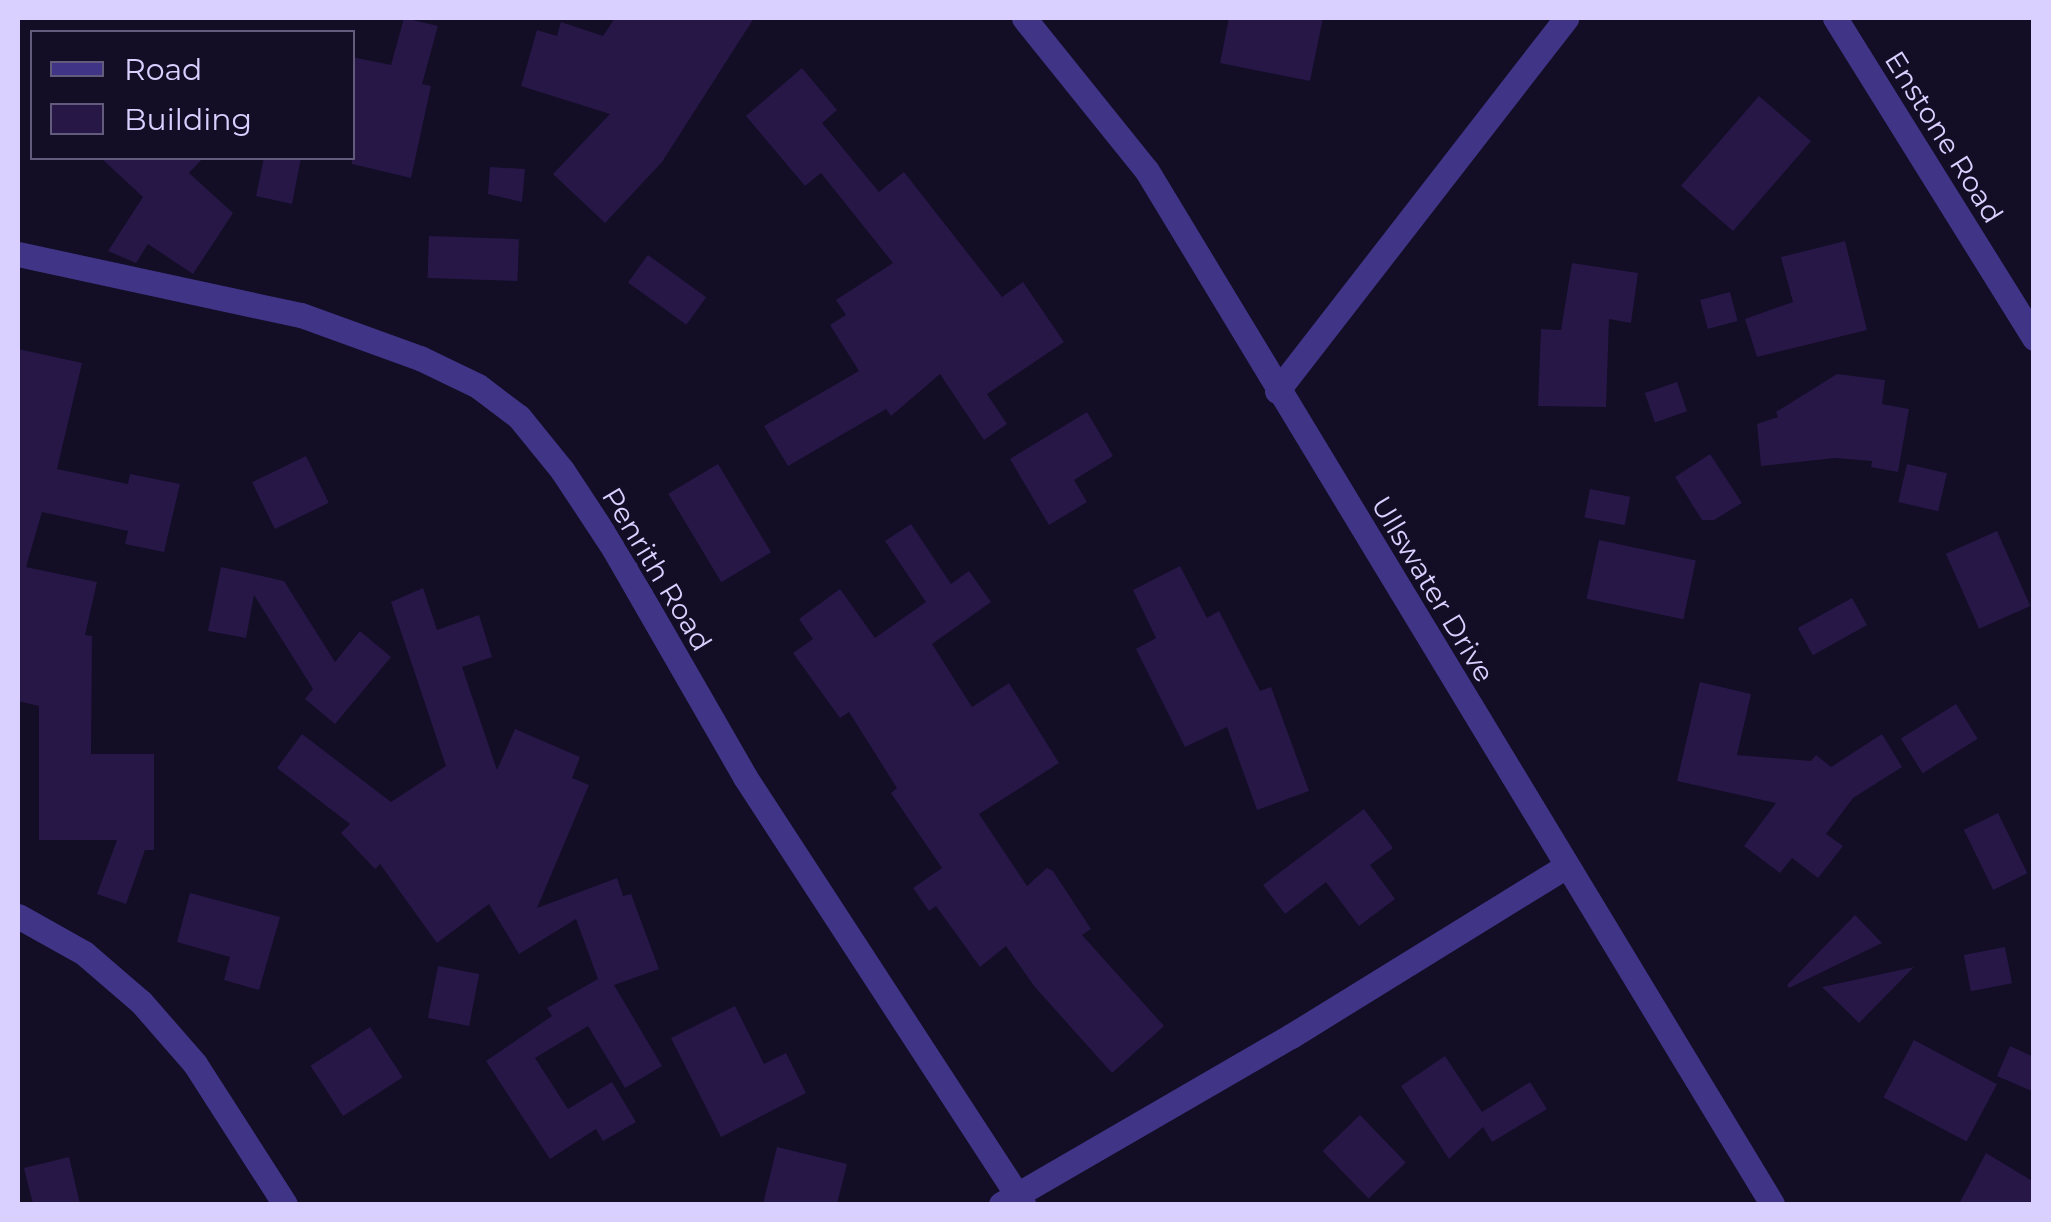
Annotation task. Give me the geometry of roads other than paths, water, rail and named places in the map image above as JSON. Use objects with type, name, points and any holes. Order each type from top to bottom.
[{"type":"street","name":"Ullswater Drive","points":[[1024,18],[1148,171],[1772,1204]]},
{"type":"street","points":[[1277,390],[1566,18]]},
{"type":"street","name":"Enstone Road","points":[[1835,18],[2034,338]]},
{"type":"street","name":"Penrith Road","points":[[18,254],[301,315],[420,358],[478,386],[519,417],[562,470],[614,549],[754,793],[1013,1201]]},
{"type":"street","points":[[1013,1201],[1566,866]]},
{"type":"street","points":[[18,916],[84,954],[140,1002],[195,1064],[285,1204]]}]
